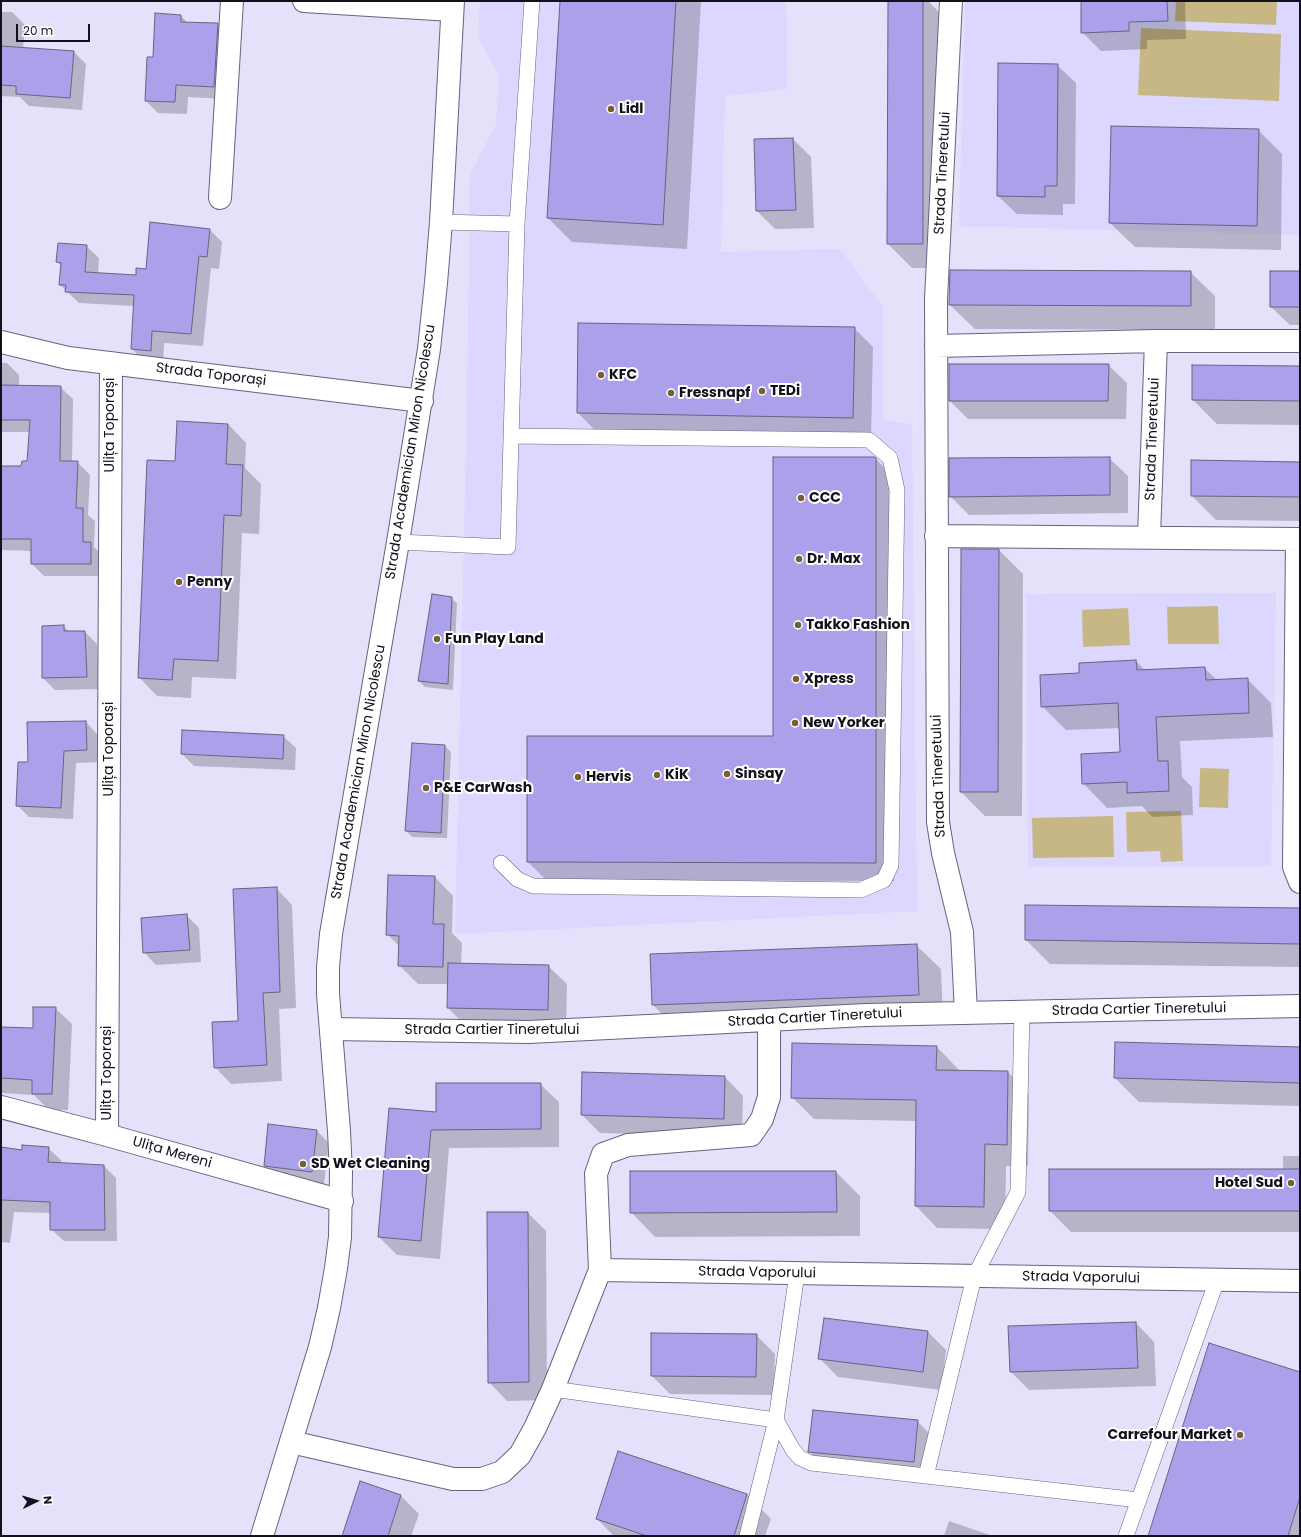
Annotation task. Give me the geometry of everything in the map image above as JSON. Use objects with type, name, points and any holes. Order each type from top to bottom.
[{"type":"street","points":[[220,198],[232,1]]},
{"type":"street","points":[[304,1],[452,6]]},
{"type":"street","name":"Strada Tineretului","points":[[951,1],[936,299],[938,822],[943,853],[962,932],[966,1013]]},
{"type":"street","name":"Strada Academician Miron Nicolescu","points":[[262,1536],[320,1347],[329,1308],[340,1237],[342,1201],[339,1131],[328,994],[331,934],[422,401],[436,283],[441,222],[452,6]]},
{"type":"street","points":[[936,346],[1156,341],[1300,341]]},
{"type":"street","name":"Strada Tineretului","points":[[1149,537],[1156,341]]},
{"type":"street","name":"Strada Toporași","points":[[1,342],[68,358],[422,401]]},
{"type":"street","name":"Ulița Toporași","points":[[107,1135],[110,363]]},
{"type":"street","points":[[936,536],[1299,539],[1294,867],[1300,882]]},
{"type":"street","name":"Strada Cartier Tineretului","points":[[331,1029],[529,1032],[866,1015],[1300,1006]]},
{"type":"street","points":[[291,1442],[453,1479],[482,1479],[502,1472],[520,1455],[535,1428],[553,1389],[600,1270],[596,1174],[603,1154],[628,1145],[751,1135],[762,1119],[769,1097],[768,1020]]},
{"type":"street","name":"Ulița Mereni","points":[[1,1107],[342,1201]]},
{"type":"street","name":"Strada Vaporului","points":[[600,1270],[1300,1281]]},
{"type":"lane","points":[[398,542],[508,547],[517,224],[532,1]]},
{"type":"lane","points":[[441,222],[517,224]]},
{"type":"lane","points":[[501,863],[517,879],[533,886],[861,890],[884,880],[891,865],[892,857],[897,490],[890,458],[869,440],[512,436]]},
{"type":"lane","points":[[926,1476],[974,1277],[1018,1192],[1022,1012]]},
{"type":"lane","points":[[747,1536],[776,1420],[796,1273]]},
{"type":"lane","points":[[1126,1536],[1217,1280]]},
{"type":"lane","points":[[553,1389],[776,1420]]},
{"type":"lane","points":[[776,1420],[793,1450],[800,1458],[811,1463],[1139,1500]]},
{"type":"shaded area","points":[[480,1],[786,1],[787,89],[725,96],[721,252],[840,249],[883,307],[883,419],[912,425],[917,911],[455,934],[467,401],[470,175],[496,124],[499,77],[478,37]]},
{"type":"shaded area","points":[[965,1],[1300,1],[1300,235],[959,226]]},
{"type":"shaded area","points":[[1176,1],[1277,1],[1276,25],[1175,21]]},
{"type":"shaded area","points":[[1141,28],[1281,34],[1279,101],[1138,95]]},
{"type":"shaded area","points":[[1276,593],[1271,866],[1028,866],[1026,594]]},
{"type":"shaded area","points":[[1218,606],[1219,644],[1168,644],[1167,607]]},
{"type":"shaded area","points":[[1128,608],[1130,645],[1083,647],[1082,610]]},
{"type":"shaded area","points":[[1200,768],[1229,769],[1228,808],[1199,807]]},
{"type":"shaded area","points":[[1181,811],[1183,861],[1161,862],[1160,851],[1127,852],[1126,812]]},
{"type":"shaded area","points":[[1113,816],[1114,857],[1033,858],[1032,818]]},
{"type":"building","name":"Lidl","points":[[560,1],[676,1],[663,225],[547,218]]},
{"type":"building","points":[[888,1],[923,1],[923,244],[887,244]]},
{"type":"building","points":[[1081,1],[1167,1],[1168,21],[1129,22],[1129,31],[1081,33]]},
{"type":"building","points":[[155,13],[181,15],[181,22],[218,23],[214,87],[176,85],[175,102],[145,101],[147,57],[153,57]]},
{"type":"building","points":[[1,46],[74,51],[70,98],[16,94],[16,86],[1,85]]},
{"type":"building","points":[[998,63],[1058,64],[1057,186],[1045,186],[1045,197],[997,196]]},
{"type":"building","points":[[1111,126],[1259,129],[1257,226],[1109,223]]},
{"type":"building","points":[[793,138],[796,210],[756,211],[754,139]]},
{"type":"building","points":[[150,222],[210,229],[207,257],[199,256],[191,334],[152,331],[151,351],[131,349],[134,295],[65,292],[66,285],[59,285],[61,263],[56,262],[58,243],[87,245],[85,272],[136,275],[136,268],[146,269]]},
{"type":"building","points":[[950,270],[1191,271],[1191,306],[949,305]]},
{"type":"building","points":[[1270,271],[1300,271],[1300,307],[1270,307]]},
{"type":"building","points":[[578,323],[855,327],[853,418],[577,413]]},
{"type":"building","points":[[949,364],[1109,364],[1108,401],[949,401]]},
{"type":"building","points":[[1192,365],[1300,366],[1300,401],[1192,400]]},
{"type":"building","points":[[1,385],[61,386],[60,461],[78,461],[76,508],[83,508],[83,542],[91,542],[91,564],[31,564],[31,539],[1,539],[1,466],[21,466],[22,461],[27,461],[30,420],[1,420]]},
{"type":"building","points":[[177,421],[228,424],[226,464],[243,465],[241,516],[224,515],[218,661],[174,659],[172,680],[138,678],[147,460],[175,461]]},
{"type":"building","points":[[773,457],[876,458],[876,863],[527,862],[527,736],[773,736]]},
{"type":"building","points":[[1110,457],[1110,495],[949,497],[949,458]]},
{"type":"building","points":[[1191,460],[1300,462],[1300,497],[1191,496]]},
{"type":"building","points":[[961,549],[999,549],[998,792],[960,792]]},
{"type":"building","name":"Fun Play Land","points":[[432,594],[452,597],[448,684],[418,681]]},
{"type":"building","points":[[64,625],[64,631],[85,631],[87,677],[42,678],[42,626]]},
{"type":"building","points":[[1136,660],[1137,670],[1205,667],[1206,680],[1248,678],[1249,713],[1156,717],[1158,761],[1168,761],[1169,791],[1127,793],[1127,782],[1082,784],[1081,754],[1120,752],[1118,703],[1041,707],[1040,675],[1079,673],[1079,663]]},
{"type":"building","points":[[86,721],[87,750],[64,751],[61,808],[16,806],[18,762],[28,762],[27,722]]},
{"type":"building","points":[[182,730],[284,735],[283,759],[181,754]]},
{"type":"building","name":"P&E CarWash","points":[[412,743],[445,745],[441,833],[405,831]]},
{"type":"building","points":[[388,875],[435,876],[433,924],[444,924],[443,967],[398,966],[399,936],[386,935]]},
{"type":"building","points":[[277,887],[280,992],[263,993],[267,1065],[214,1068],[212,1022],[238,1021],[233,889]]},
{"type":"building","points":[[1025,905],[1300,908],[1300,944],[1025,940]]},
{"type":"building","points":[[187,914],[190,950],[143,953],[141,918]]},
{"type":"building","points":[[917,944],[919,995],[652,1005],[650,954]]},
{"type":"building","points":[[448,963],[549,965],[548,1010],[447,1008]]},
{"type":"building","points":[[33,1007],[56,1007],[52,1094],[32,1094],[32,1080],[1,1078],[1,1027],[33,1028]]},
{"type":"building","points":[[1115,1042],[1300,1047],[1300,1083],[1114,1078]]},
{"type":"building","points":[[792,1043],[937,1046],[936,1070],[1008,1071],[1007,1145],[985,1144],[984,1207],[915,1206],[916,1100],[791,1098]]},
{"type":"building","points":[[582,1072],[725,1076],[724,1119],[581,1115]]},
{"type":"building","points":[[436,1083],[541,1083],[541,1129],[431,1130],[421,1241],[378,1237],[389,1108],[436,1112]]},
{"type":"building","points":[[268,1124],[317,1130],[312,1172],[264,1166]]},
{"type":"building","points":[[22,1145],[49,1147],[48,1162],[104,1165],[105,1230],[50,1230],[50,1202],[1,1200],[1,1147],[22,1150]]},
{"type":"building","points":[[1049,1169],[1300,1169],[1300,1211],[1049,1211]]},
{"type":"building","points":[[630,1171],[836,1171],[837,1212],[630,1213]]},
{"type":"building","points":[[487,1212],[528,1212],[529,1382],[488,1383]]},
{"type":"building","points":[[824,1318],[928,1331],[923,1372],[818,1359]]},
{"type":"building","points":[[1136,1322],[1138,1368],[1010,1372],[1008,1326]]},
{"type":"building","points":[[651,1333],[757,1334],[756,1377],[651,1376]]},
{"type":"building","name":"Carrefour Market","points":[[1209,1343],[1300,1372],[1300,1497],[1288,1536],[1148,1536]]},
{"type":"building","points":[[813,1410],[918,1420],[914,1462],[808,1452]]},
{"type":"building","points":[[618,1451],[747,1494],[734,1536],[647,1536],[596,1519]]},
{"type":"building","points":[[360,1481],[401,1495],[388,1536],[342,1536]]},
{"type":"place","name":"Lidl","points":[[611,109]]},
{"type":"place","name":"KFC","points":[[601,375]]},
{"type":"place","name":"TEDi","points":[[762,391]]},
{"type":"place","name":"Fressnapf","points":[[671,393]]},
{"type":"place","name":"CCC","points":[[801,498]]},
{"type":"place","name":"Dr. Max","points":[[799,559]]},
{"type":"place","name":"Penny","points":[[179,582]]},
{"type":"place","name":"Takko Fashion","points":[[798,625]]},
{"type":"place","name":"Fun Play Land","points":[[437,639]]},
{"type":"place","name":"Xpress","points":[[796,679]]},
{"type":"place","name":"New Yorker","points":[[795,723]]},
{"type":"place","name":"Sinsay","points":[[727,774]]},
{"type":"place","name":"KiK","points":[[657,775]]},
{"type":"place","name":"Hervis","points":[[578,777]]},
{"type":"place","name":"P&E CarWash","points":[[426,788]]},
{"type":"place","name":"SD Wet Cleaning","points":[[303,1164]]},
{"type":"place","name":"Hotel Sud","points":[[1291,1183]]},
{"type":"place","name":"Carrefour Market","points":[[1240,1435]]}]
